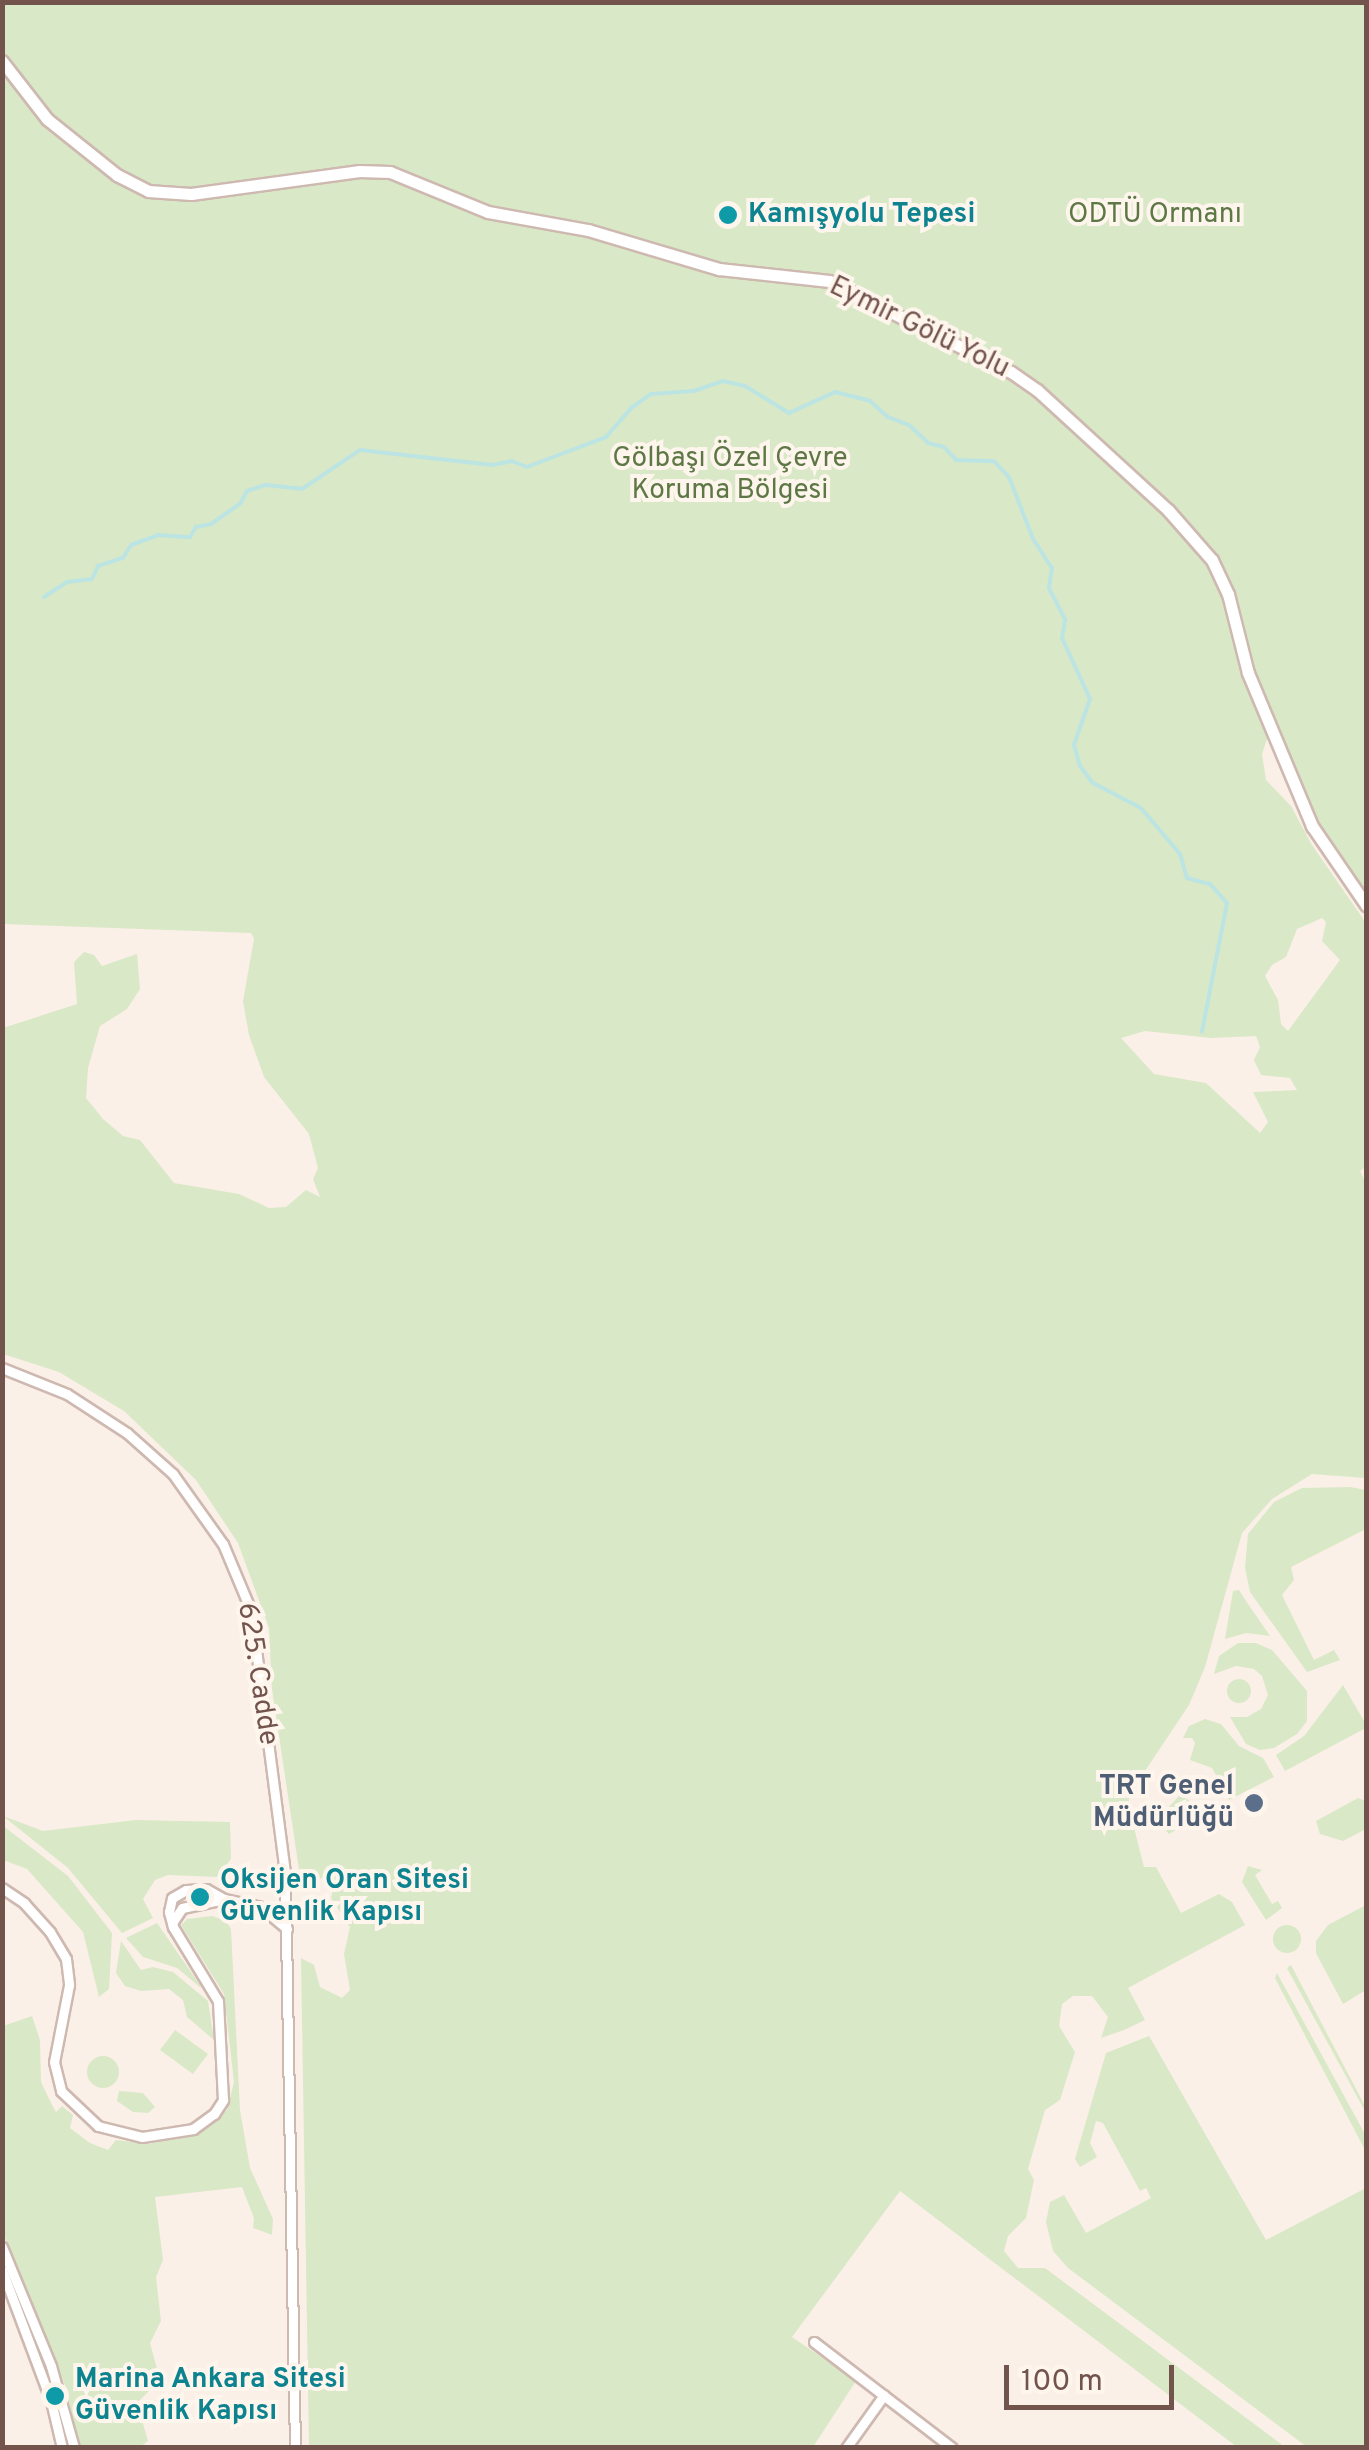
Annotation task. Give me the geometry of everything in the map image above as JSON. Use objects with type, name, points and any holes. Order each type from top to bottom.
[{"type":"street","name":"Eymir Gölü Yolu","points":[[2,61],[47,119],[117,175],[148,191],[191,194],[359,171],[390,172],[488,212],[588,230],[682,260],[754,274],[829,281],[1012,372],[1037,390],[1168,510],[1212,560],[1228,594],[1248,673],[1312,826],[1366,904]]},
{"type":"street","name":"625. Cadde","points":[[2,1368],[68,1394],[127,1433],[174,1474],[223,1544],[241,1580],[257,1644],[286,1872],[295,2221],[295,2448]]},
{"type":"street","points":[[2,1888],[14,1893],[50,1932],[69,1969],[54,2062],[60,2091],[98,2126],[121,2134],[142,2137],[193,2129],[214,2114],[226,2092],[218,2001],[172,1927],[168,1912],[172,1898],[186,1890],[206,1890],[261,1908],[288,1932]]},
{"type":"street","points":[[172,1927],[178,1910],[224,1899]]},
{"type":"street","points":[[2,2247],[50,2366],[74,2448]]},
{"type":"street","points":[[2,2270],[51,2400],[62,2448]]},
{"type":"street","points":[[814,2342],[952,2448]]},
{"type":"street","points":[[846,2448],[884,2395]]},
{"type":"shaded area","points":[[2,2234],[68,2396],[44,2403],[3,2292]]},
{"type":"green space","points":[[3,3],[1366,3],[1366,905],[1333,863],[1272,724],[1264,728],[1268,736],[1262,754],[1266,780],[1291,806],[1312,845],[1366,923],[1366,1167],[1360,1171],[1366,1183],[1366,1478],[1312,1474],[1272,1499],[1242,1533],[1205,1667],[1189,1705],[1129,1795],[1129,1808],[1144,1867],[1156,1867],[1181,1913],[1219,1894],[1232,1902],[1245,1925],[1128,1988],[1145,2020],[1124,2030],[1101,2038],[1108,2017],[1092,1996],[1073,1996],[1062,2004],[1059,2026],[1075,2052],[1060,2100],[1045,2110],[1028,2169],[1034,2180],[1026,2218],[1008,2236],[1004,2251],[1018,2268],[1045,2268],[1285,2447],[1237,2447],[900,2191],[792,2337],[856,2381],[813,2447],[309,2447],[301,1958],[314,1965],[320,1987],[342,1998],[350,1990],[344,1954],[350,1927],[331,1898],[335,1880],[300,1876],[272,1689],[269,1628],[238,1543],[196,1480],[124,1411],[59,1372],[3,1354],[3,1028],[77,1004],[74,962],[84,952],[94,955],[102,966],[137,954],[140,989],[127,1009],[100,1026],[88,1068],[86,1098],[103,1119],[123,1136],[140,1140],[174,1183],[239,1194],[269,1208],[286,1207],[306,1190],[320,1197],[313,1179],[318,1168],[309,1134],[264,1077],[249,1035],[243,1001],[254,939],[251,933],[3,924]],"holes":[[[1322,918],[1326,922],[1322,941],[1340,960],[1288,1031],[1281,1024],[1278,1000],[1265,976],[1272,965],[1286,957],[1297,929]],[[1145,1031],[1211,1038],[1256,1036],[1260,1047],[1254,1060],[1261,1075],[1290,1078],[1297,1090],[1253,1092],[1268,1122],[1260,1133],[1206,1083],[1154,1074],[1121,1038]]]},
{"type":"green space","points":[[1302,1488],[1366,1490],[1366,1529],[1291,1567],[1294,1580],[1282,1595],[1314,1660],[1334,1650],[1340,1660],[1307,1672],[1250,1592],[1245,1568],[1248,1534],[1274,1502]]},
{"type":"green space","points":[[1239,1590],[1270,1636],[1246,1633],[1225,1639],[1233,1591]]},
{"type":"green space","points":[[1238,1643],[1256,1643],[1272,1650],[1307,1691],[1307,1721],[1297,1734],[1274,1748],[1260,1750],[1246,1744],[1230,1717],[1247,1717],[1261,1709],[1268,1695],[1262,1676],[1254,1669],[1236,1666],[1214,1674],[1219,1656]]},
{"type":"green space","points":[[1239,1679],[1248,1682],[1248,1700],[1239,1703],[1230,1700],[1227,1691],[1230,1682]]},
{"type":"green space","points":[[1343,1685],[1364,1721],[1364,1729],[1285,1771],[1276,1755],[1304,1736]]},
{"type":"green space","points":[[1205,1719],[1221,1724],[1239,1746],[1263,1758],[1274,1777],[1229,1800],[1212,1768],[1190,1760],[1195,1743],[1192,1738],[1183,1738],[1189,1726]]},
{"type":"green space","points":[[1179,1796],[1188,1799],[1197,1817],[1169,1834],[1163,1827],[1163,1813]]},
{"type":"green space","points":[[1358,1798],[1366,1801],[1366,1829],[1343,1841],[1320,1834],[1316,1821]]},
{"type":"green space","points":[[3,1816],[43,1831],[136,1820],[230,1822],[231,1859],[217,1877],[168,1875],[155,1880],[143,1899],[153,1918],[122,1933],[68,1868]]},
{"type":"green space","points":[[2,1825],[68,1876],[112,1933],[109,1989],[99,1997],[83,1932],[27,1869],[3,1860]]},
{"type":"green space","points":[[1248,1866],[1262,1870],[1255,1875],[1272,1904],[1278,1901],[1282,1908],[1266,1920],[1242,1882]]},
{"type":"green space","points":[[1366,1905],[1366,1990],[1343,2004],[1316,1953],[1316,1941],[1328,1925]]},
{"type":"green space","points":[[212,1916],[226,1921],[231,1929],[240,2110],[250,2168],[273,2219],[272,2235],[253,2228],[254,2218],[242,2187],[155,2197],[163,2260],[156,2277],[161,2321],[150,2343],[160,2380],[137,2403],[148,2441],[140,2447],[80,2447],[65,2385],[3,2233],[3,2026],[32,2016],[40,2040],[41,2082],[56,2112],[62,2106],[73,2115],[70,2128],[90,2143],[108,2150],[116,2140],[147,2144],[198,2135],[227,2110],[234,2082],[224,1994],[181,1925],[187,1919]]},
{"type":"green space","points":[[157,1923],[201,1988],[177,1968],[143,1957],[126,1938]]},
{"type":"green space","points":[[1287,1925],[1297,1929],[1301,1939],[1297,1949],[1287,1953],[1277,1949],[1273,1939],[1277,1929]]},
{"type":"green space","points":[[121,1941],[141,1970],[153,1967],[173,1972],[208,2001],[214,2040],[187,2017],[183,2000],[169,1989],[141,1991],[125,1986],[116,1973]]},
{"type":"green space","points":[[1291,1965],[1366,2108],[1366,2113],[1287,1968]]},
{"type":"green space","points":[[1277,1973],[1366,2136],[1366,2152],[1275,1978]]},
{"type":"green space","points":[[175,2030],[208,2054],[193,2074],[160,2050]]},
{"type":"green space","points":[[1149,2036],[1266,2240],[1366,2188],[1366,2447],[1307,2447],[1068,2268],[1053,2251],[1046,2222],[1050,2202],[1064,2195],[1086,2233],[1151,2198],[1146,2188],[1140,2191],[1103,2123],[1096,2121],[1090,2143],[1097,2157],[1080,2167],[1075,2159],[1106,2053]]},
{"type":"green space","points":[[103,2056],[115,2060],[119,2072],[115,2084],[103,2088],[91,2084],[87,2072],[91,2060]]},
{"type":"green space","points":[[119,2091],[143,2093],[155,2107],[148,2113],[133,2112],[117,2101]]},
{"type":"waterway","points":[[44,597],[67,582],[92,579],[98,566],[123,558],[131,545],[158,535],[190,537],[196,527],[211,524],[240,504],[247,491],[266,485],[302,489],[360,450],[492,465],[512,461],[527,467],[606,437],[631,408],[651,394],[694,391],[723,381],[745,386],[789,413],[835,392],[870,401],[888,417],[909,425],[928,443],[944,447],[956,460],[994,461],[1009,477],[1033,539],[1052,568],[1049,588],[1065,620],[1062,638],[1090,699],[1074,745],[1080,766],[1093,783],[1141,808],[1180,854],[1187,878],[1210,884],[1227,903],[1202,1032]]},
{"type":"place","name":"Kamışyolu Tepesi","points":[[728,215]]},
{"type":"place","name":"TRT Genel Müdürlüğü","points":[[1254,1803]]},
{"type":"place","name":"Oksijen Oran Sitesi Güvenlik Kapısı","points":[[200,1897]]},
{"type":"place","name":"Marina Ankara Sitesi Güvenlik Kapısı","points":[[55,2396]]},
{"type":"park label","name":"ODTÜ Ormanı","points":[[1155,215]]},
{"type":"park label","name":"Gölbaşı Özel Çevre Koruma Bölgesi","points":[[730,475]]}]
